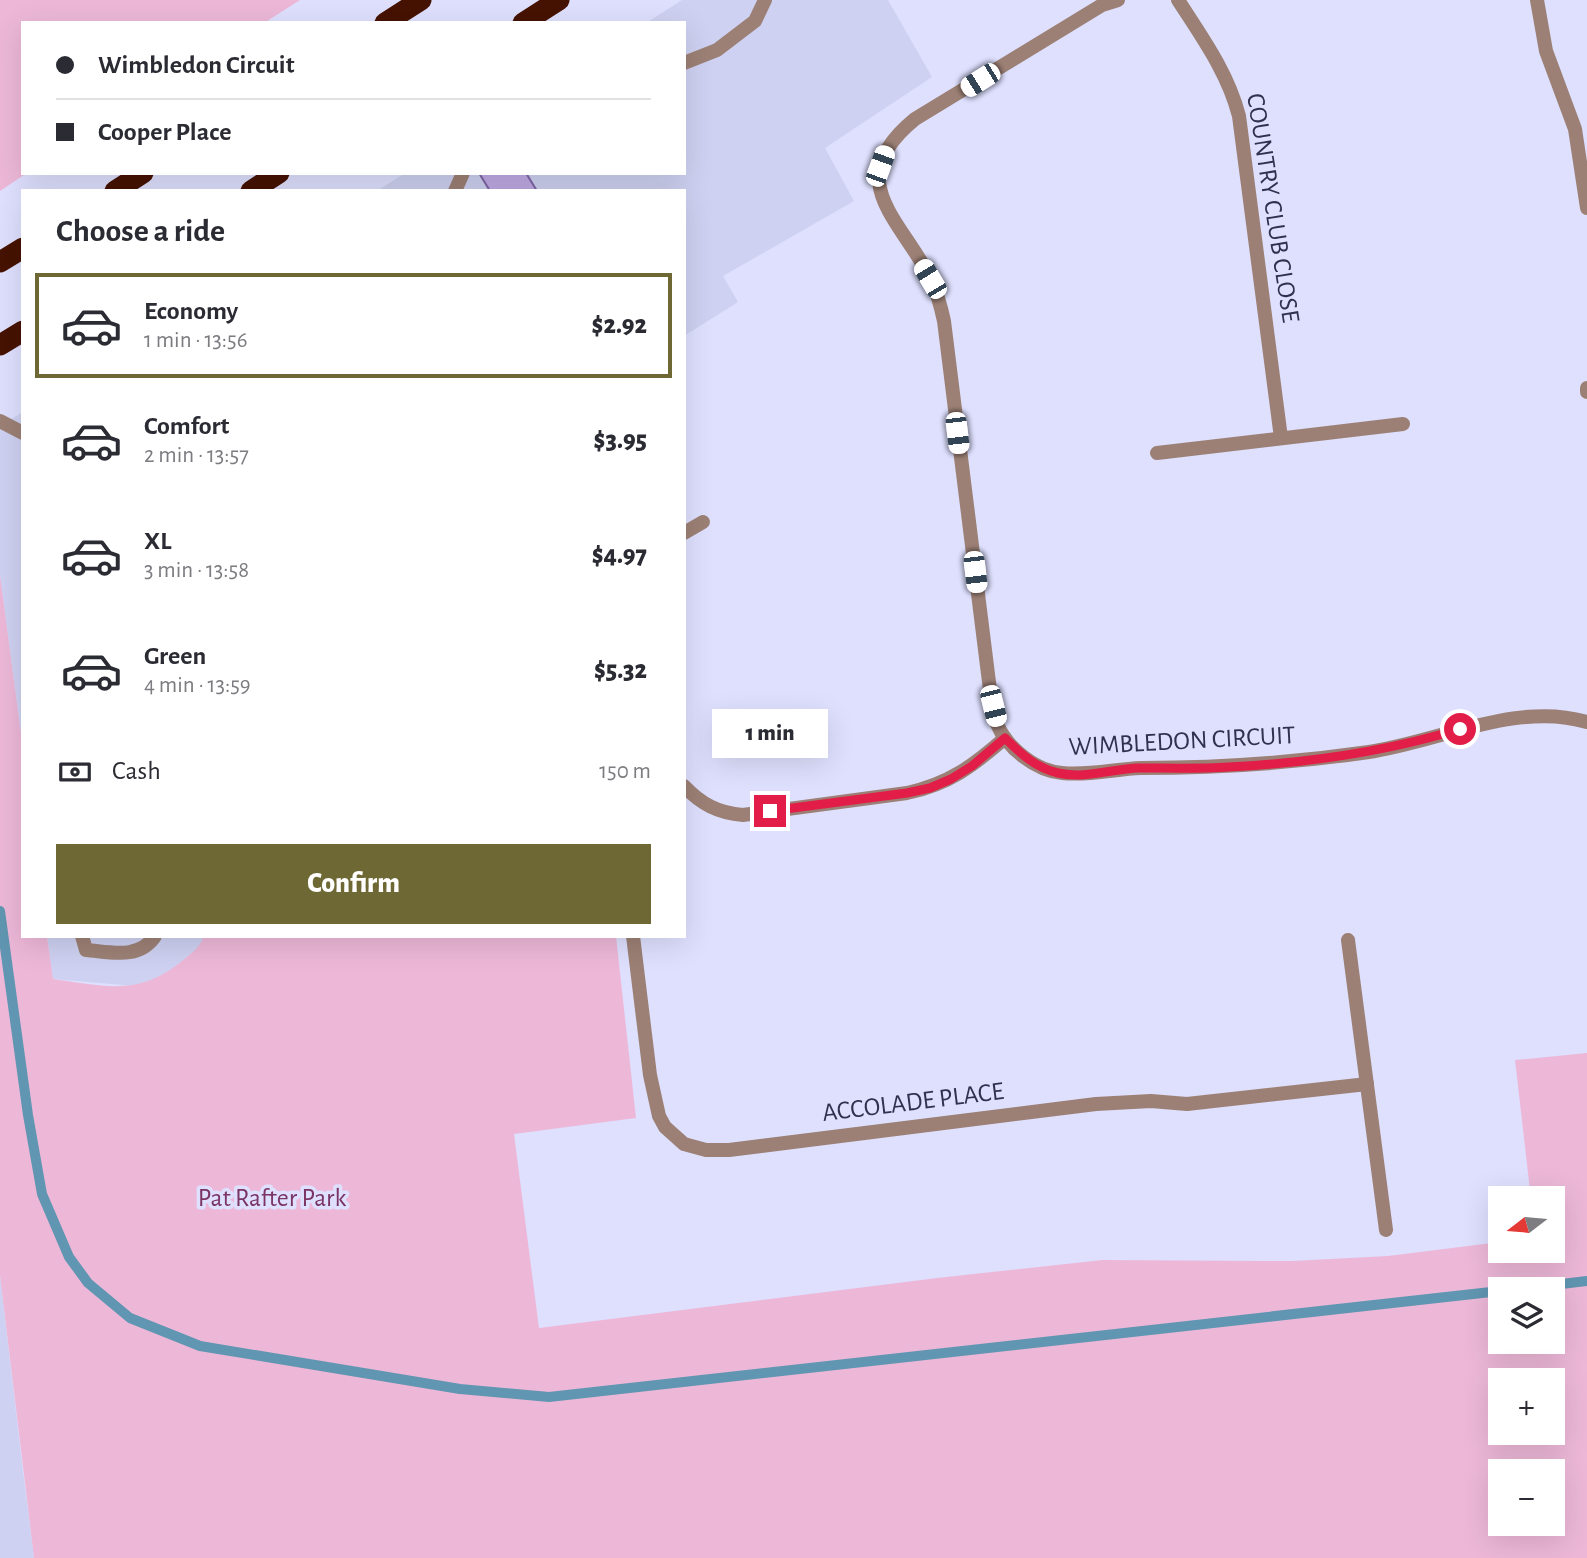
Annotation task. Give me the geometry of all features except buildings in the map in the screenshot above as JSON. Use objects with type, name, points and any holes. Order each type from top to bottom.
[{"type":"highway","points":[[388,21],[421,0]]},
{"type":"highway","points":[[526,21],[559,0]]},
{"type":"highway","points":[[118,189],[140,175]]},
{"type":"highway","points":[[254,189],[276,175]]},
{"type":"highway","points":[[0,262],[21,249]]},
{"type":"highway","points":[[0,345],[21,332]]},
{"type":"street","points":[[686,62],[717,50],[755,21],[765,0]]},
{"type":"street","name":"WIMBLEDON CIRCUIT","points":[[1118,0],[1102,5],[915,119],[897,134],[887,147],[880,166],[879,184],[883,200],[930,279],[944,321],[989,682],[997,723],[1005,738],[1023,756],[1042,767],[1060,774],[1077,774],[1135,768],[1229,767],[1282,762],[1369,752],[1498,721],[1549,716],[1587,721]]},
{"type":"street","name":"COUNTRY CLUB CLOSE","points":[[1178,0],[1225,77],[1239,116],[1281,438]]},
{"type":"street","points":[[1537,0],[1546,51],[1575,129],[1587,208]]},
{"type":"street","points":[[0,421],[21,432]]},
{"type":"street","points":[[1157,453],[1403,424]]},
{"type":"street","points":[[686,532],[703,522]]},
{"type":"street","points":[[686,788],[703,803],[717,810],[743,815],[907,793],[930,788],[951,779],[972,766],[1005,738]]},
{"type":"street","points":[[83,938],[86,950],[136,953],[154,938]]},
{"type":"street","name":"ACCOLADE PLACE","points":[[633,938],[650,1075],[659,1116],[673,1136],[695,1149],[729,1150],[1096,1104],[1151,1101],[1198,1103],[1367,1084]]},
{"type":"street","points":[[1349,940],[1385,1230]]},
{"type":"shaded area","points":[[682,0],[888,0],[932,77],[825,148],[854,201],[723,276],[738,302],[686,335],[686,189],[380,189],[402,175],[686,175],[686,21],[649,21]]},
{"type":"shaded area","points":[[21,413],[21,734],[0,575],[0,426]]},
{"type":"shaded area","points":[[47,938],[203,938],[201,945],[164,976],[135,986],[53,979]]},
{"type":"shaded area","points":[[0,1276],[23,1472],[34,1558],[0,1558]]},
{"type":"green space","points":[[0,0],[300,0],[267,21],[21,21],[21,175],[24,175],[0,191]]},
{"type":"green space","name":"Pat Rafter Park","points":[[0,575],[21,734],[21,938],[47,938],[53,979],[106,986],[152,980],[193,952],[203,938],[616,938],[636,1118],[514,1134],[539,1328],[1102,1260],[1292,1261],[1388,1256],[1488,1244],[1488,1264],[1564,1264],[1565,1186],[1530,1186],[1515,1060],[1587,1053],[1587,1558],[34,1558],[0,1276]]},
{"type":"waterway","points":[[0,911],[28,1115],[42,1194],[69,1257],[88,1283],[130,1318],[200,1346],[460,1389],[549,1397],[1488,1292]]},
{"type":"waterway","points":[[1565,1284],[1587,1281]]},
{"type":"route","points":[[770,811],[930,788],[972,766],[1005,738],[1023,756],[1042,767],[1060,774],[1077,774],[1135,768],[1229,767],[1369,752],[1460,729]]}]
